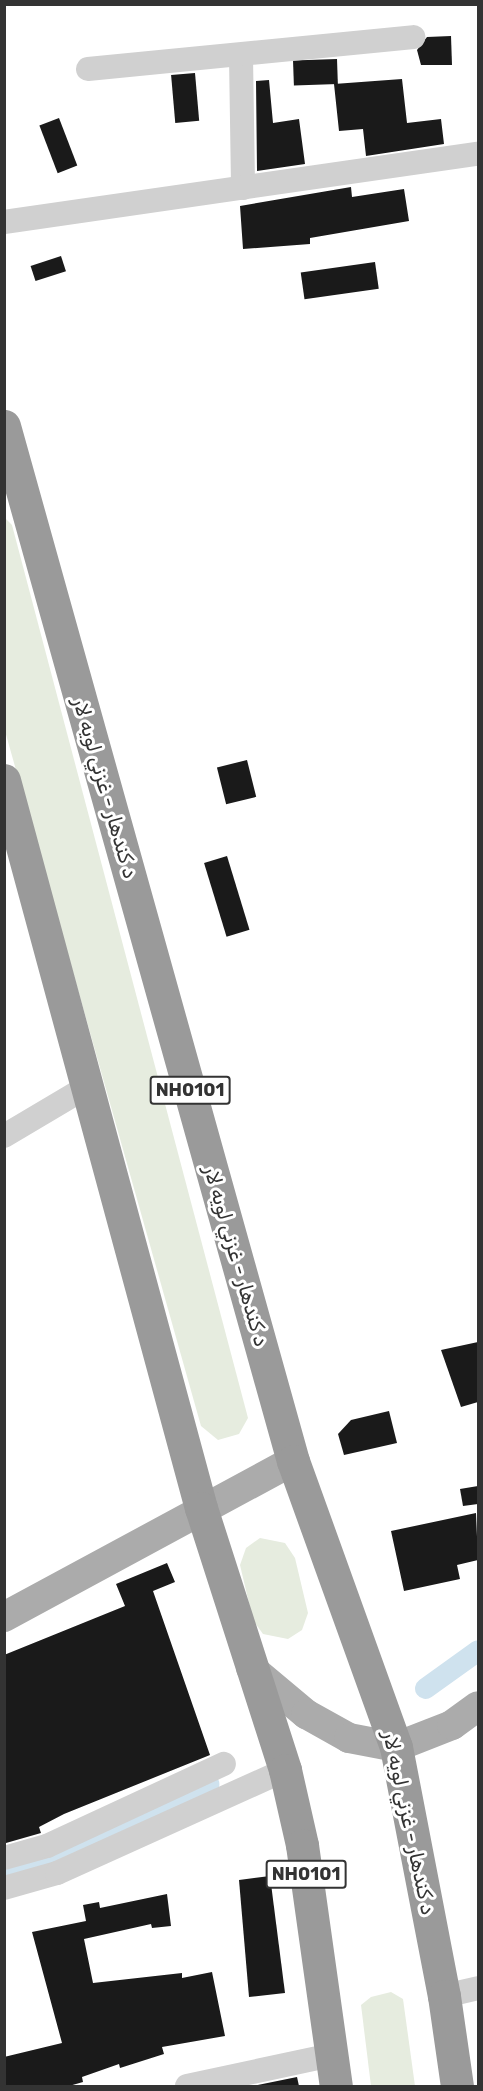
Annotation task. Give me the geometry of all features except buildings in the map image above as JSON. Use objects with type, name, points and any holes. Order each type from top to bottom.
[{"type":"highway","name":"د کندهار - غزني لويه لار","points":[[6,437],[293,1461],[396,1747],[444,1996],[457,2086]]},
{"type":"highway","name":"NH0101","points":[[6,793],[90,1085],[201,1508],[285,1770],[302,1845],[336,2086]]},
{"type":"main road","points":[[4,1617],[201,1508],[293,1461]]},
{"type":"main road","points":[[251,1668],[306,1714],[349,1738],[396,1747],[452,1725],[478,1706]]},
{"type":"street","points":[[88,69],[241,57],[413,37]]},
{"type":"street","points":[[241,57],[243,188]]},
{"type":"street","points":[[4,222],[478,154]]},
{"type":"street","points":[[4,1136],[90,1085]]},
{"type":"street","points":[[4,1858],[47,1846],[224,1764]]},
{"type":"street","points":[[4,1888],[57,1873],[285,1770]]},
{"type":"street","points":[[47,1846],[57,1873]]},
{"type":"street","points":[[444,1996],[478,1988]]},
{"type":"street","points":[[187,2086],[333,2055]]},
{"type":"shaded area","points":[[4,517],[12,525],[248,1418],[239,1434],[218,1440],[201,1426],[5,731]]},
{"type":"shaded area","points":[[260,1538],[285,1543],[295,1558],[308,1613],[302,1630],[288,1639],[263,1634],[253,1620],[240,1565],[246,1548]]},
{"type":"shaded area","points":[[391,1992],[403,1999],[415,2086],[371,2086],[361,2005],[371,1997]]},
{"type":"waterway","points":[[425,1688],[478,1650]]},
{"type":"waterway","points":[[4,1871],[71,1851],[208,1784]]}]
